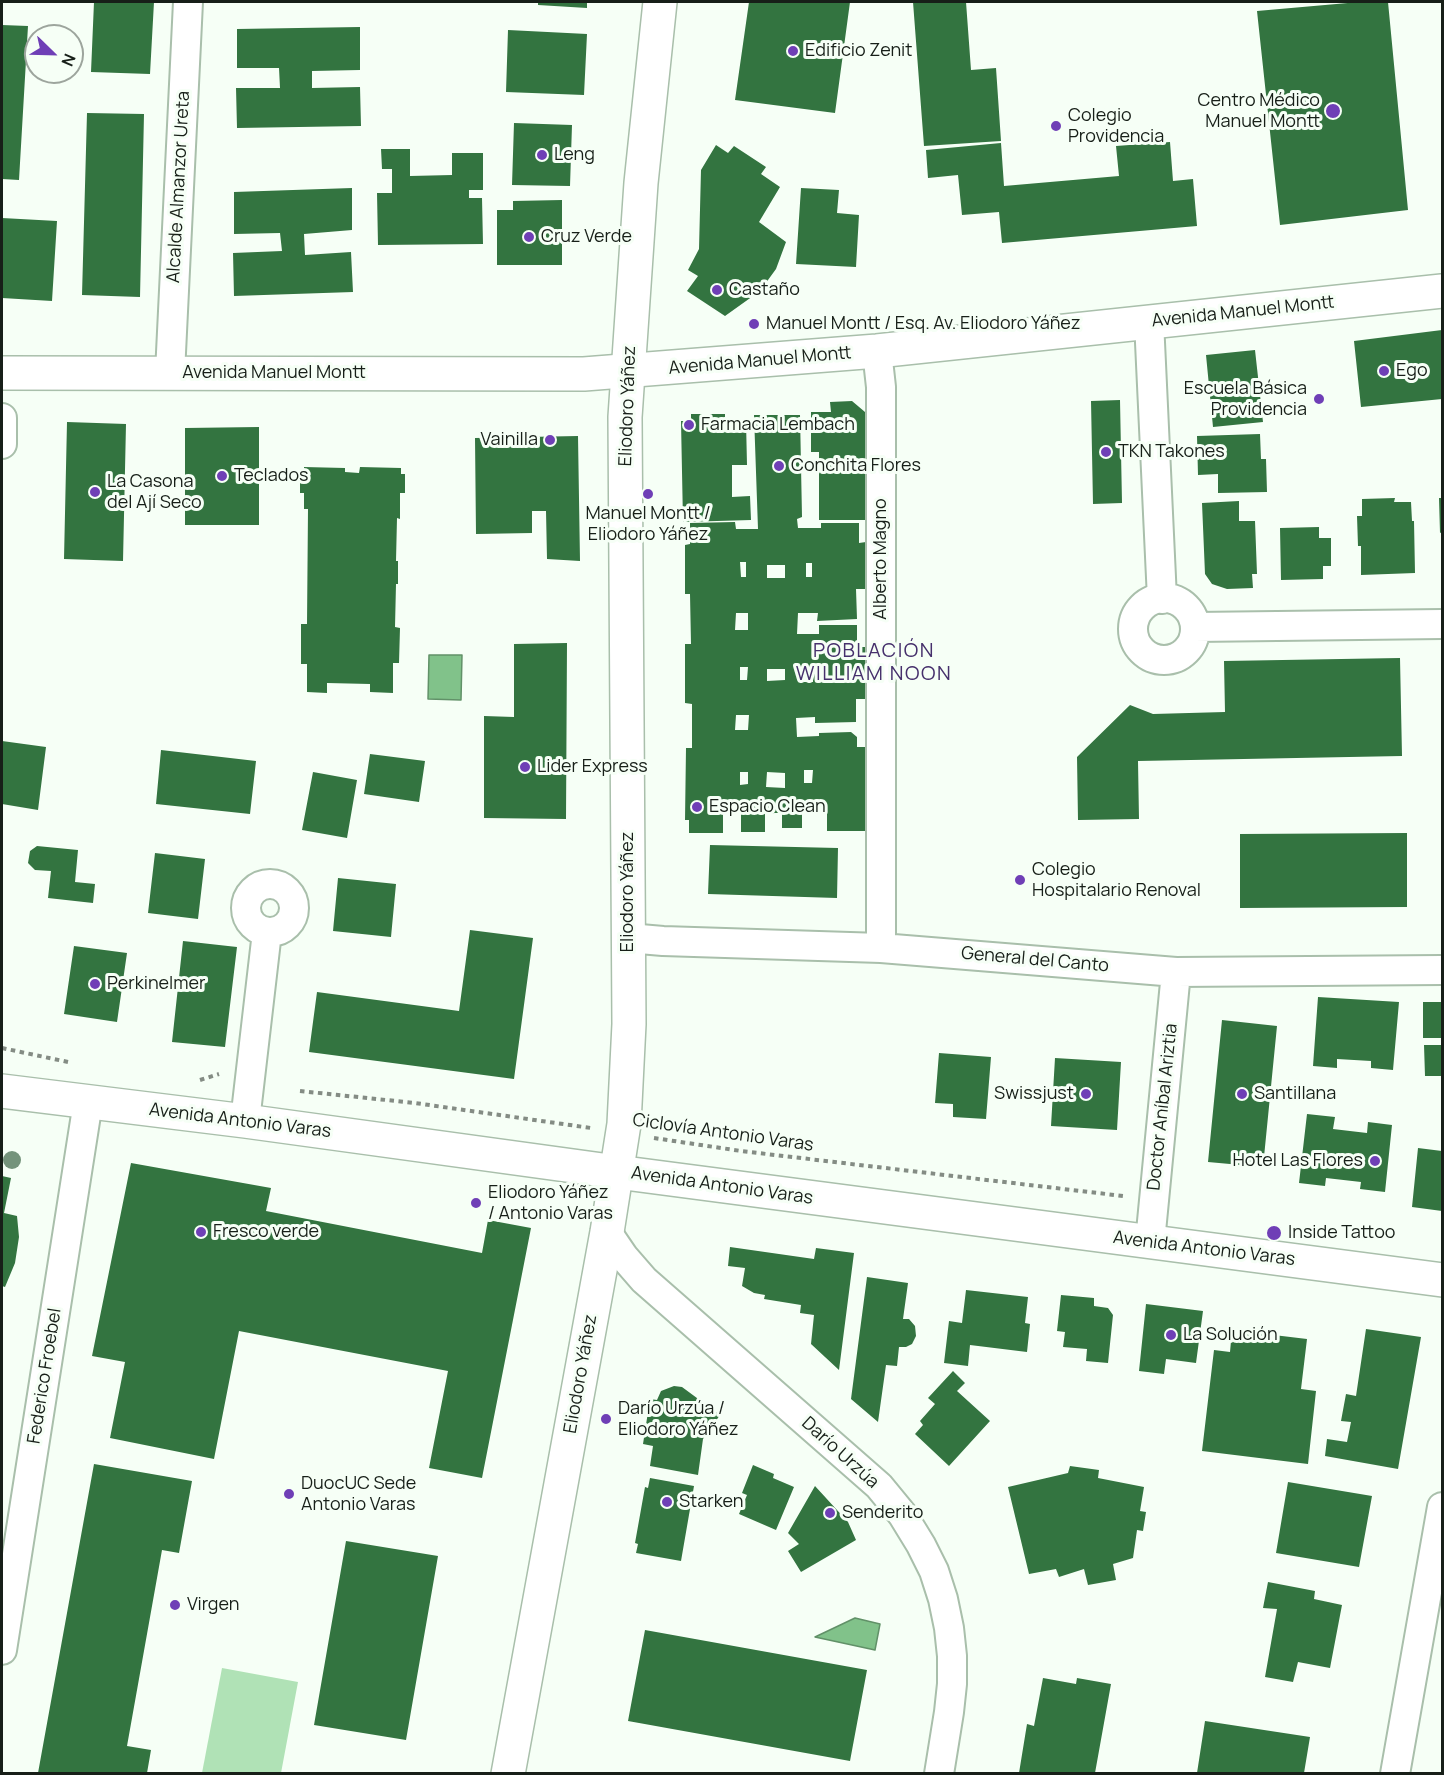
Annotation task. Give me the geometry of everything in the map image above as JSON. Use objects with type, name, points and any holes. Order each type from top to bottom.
[{"type":"main road","name":"Eliodoro Yáñez","points":[[508,1773],[617,1172],[622,1133],[629,1024],[625,417],[641,183],[660,2]]},
{"type":"main road","name":"Avenida Manuel Montt","points":[[2,373],[584,374],[878,351],[1443,291]]},
{"type":"main road","name":"Avenida Antonio Varas","points":[[2,1091],[245,1121],[1443,1280]]},
{"type":"street","name":"Alcalde Almanzor Ureta","points":[[170,373],[188,2]]},
{"type":"street","points":[[1149,321],[1162,599]]},
{"type":"street","name":"Alberto Magno","points":[[878,351],[881,387],[881,948]]},
{"type":"street","points":[[2,418],[2,444]]},
{"type":"street","points":[[1162,599],[1174,600],[1185,606],[1192,615],[1195,627],[1194,639],[1187,650],[1178,657],[1167,660],[1155,659],[1144,653],[1137,644],[1134,632],[1135,620],[1141,609],[1150,602],[1162,599]]},
{"type":"street","points":[[1195,627],[1443,624]]},
{"type":"street","points":[[245,1121],[267,932]]},
{"type":"street","name":"General del Canto","points":[[628,938],[881,948],[1176,972],[1443,970]]},
{"type":"street","name":"Doctor Aníbal Ariztia","points":[[1150,1242],[1176,972]]},
{"type":"street","name":"Federico Froebel","points":[[2,1650],[88,1102]]},
{"type":"street","name":"Darío Urzúa","points":[[606,1232],[644,1280],[879,1486],[902,1514],[934,1571],[949,1628],[952,1684],[950,1712],[939,1773]]},
{"type":"street","points":[[1395,1773],[1443,1507]]},
{"type":"path","points":[[2,1048],[70,1062]]},
{"type":"path","points":[[199,1080],[225,1072],[250,1073]]},
{"type":"path","name":"Ciclovía Antonio Varas","points":[[298,1091],[415,1103],[741,1151],[1154,1200]]},
{"type":"shaded area","points":[[429,655],[462,655],[461,700],[428,699]]},
{"type":"shaded area","points":[[855,1618],[880,1624],[875,1650],[815,1637]]},
{"type":"shaded area","points":[[222,1668],[298,1682],[281,1773],[202,1773]]},
{"type":"building","points":[[94,2],[154,2],[150,74],[91,72]]},
{"type":"building","points":[[538,2],[587,2],[587,8],[538,5]]},
{"type":"building","name":"Edificio Zenit","points":[[749,2],[850,2],[835,113],[735,100]]},
{"type":"building","points":[[913,2],[966,2],[971,70],[996,68],[1001,141],[924,146]]},
{"type":"building","name":"Centro Médico Manuel Montt","points":[[1359,2],[1388,2],[1408,210],[1280,225],[1257,11]]},
{"type":"building","points":[[2,25],[24,26],[25,84],[19,180],[2,179]]},
{"type":"building","points":[[360,27],[360,70],[312,71],[312,88],[360,87],[361,126],[237,128],[236,88],[280,88],[279,68],[237,68],[237,29]]},
{"type":"building","points":[[508,30],[587,34],[584,95],[506,92]]},
{"type":"building","points":[[87,113],[144,114],[140,297],[82,295]]},
{"type":"building","name":"Leng","points":[[514,123],[572,125],[570,186],[512,185]]},
{"type":"building","points":[[1170,142],[1173,181],[1193,179],[1197,226],[1002,243],[999,212],[962,215],[958,175],[928,178],[926,150],[1001,143],[1004,186],[1119,176],[1116,146]]},
{"type":"building","points":[[716,145],[728,153],[734,146],[766,167],[761,174],[780,187],[759,222],[786,242],[776,269],[760,291],[725,316],[687,291],[698,276],[688,270],[699,249],[701,170]]},
{"type":"building","points":[[381,149],[410,149],[410,176],[452,175],[452,153],[483,153],[483,190],[469,190],[469,198],[482,198],[483,244],[378,245],[377,193],[392,193],[392,169],[382,169]]},
{"type":"building","points":[[352,188],[352,230],[304,234],[305,255],[351,252],[353,292],[234,296],[233,253],[282,251],[280,233],[234,234],[234,192]]},
{"type":"building","points":[[801,188],[839,190],[837,213],[859,215],[856,267],[796,264]]},
{"type":"building","name":"Cruz Verde","points":[[562,200],[562,265],[497,265],[497,210],[513,210],[513,201]]},
{"type":"building","points":[[2,218],[57,221],[52,301],[2,298]]},
{"type":"building","name":"Ego","points":[[1442,330],[1442,399],[1361,407],[1354,341]]},
{"type":"building","points":[[1255,350],[1263,422],[1213,427],[1206,355]]},
{"type":"building","name":"TKN Takones","points":[[1120,400],[1122,503],[1093,504],[1091,401]]},
{"type":"building","points":[[852,401],[865,412],[866,520],[819,520],[819,452],[811,452],[811,412],[831,412],[830,402]]},
{"type":"building","points":[[691,414],[725,414],[725,421],[746,421],[747,465],[732,465],[732,497],[750,496],[751,520],[683,522],[681,421],[691,421]]},
{"type":"building","points":[[754,415],[800,415],[802,517],[797,519],[798,528],[821,528],[821,523],[859,523],[859,543],[866,542],[865,589],[856,589],[857,619],[817,621],[818,613],[798,613],[797,634],[819,634],[819,625],[857,625],[857,647],[866,647],[865,699],[856,699],[856,722],[815,723],[815,717],[796,718],[797,737],[819,736],[819,733],[851,732],[857,737],[857,747],[866,747],[866,789],[870,789],[870,819],[866,820],[866,831],[827,831],[827,803],[802,803],[802,828],[782,828],[782,813],[775,813],[765,814],[765,832],[741,832],[741,806],[723,805],[723,833],[689,833],[689,820],[685,820],[686,748],[692,748],[692,704],[685,703],[685,644],[691,644],[690,594],[685,594],[685,545],[690,544],[690,523],[735,522],[736,529],[758,529]],"holes":[[[740,562],[746,562],[746,577],[741,577]],[[806,563],[812,563],[812,577],[806,577]],[[767,565],[785,565],[785,578],[767,578]],[[736,613],[748,613],[748,630],[735,630]],[[740,667],[748,667],[747,680],[740,680]],[[813,668],[813,682],[804,682],[804,669]],[[767,669],[785,669],[785,680],[767,681]],[[736,715],[749,715],[748,730],[735,730]],[[804,770],[813,770],[812,783],[804,783]],[[740,772],[748,772],[748,784],[740,785]],[[767,772],[785,773],[785,788],[766,787]]]},
{"type":"building","name":"La Casona del Ají Seco","points":[[67,422],[126,424],[123,561],[64,559]]},
{"type":"building","name":"Teclados","points":[[259,427],[259,525],[185,525],[185,428]]},
{"type":"building","points":[[1260,434],[1261,459],[1266,459],[1267,492],[1218,493],[1218,474],[1198,475],[1197,436]]},
{"type":"building","points":[[578,436],[580,561],[547,559],[546,511],[532,511],[532,533],[476,534],[475,438]]},
{"type":"building","points":[[304,467],[345,468],[345,472],[359,473],[360,467],[401,468],[401,474],[405,474],[405,493],[400,493],[400,519],[397,518],[398,584],[396,584],[395,627],[400,628],[399,663],[393,663],[393,693],[370,692],[370,684],[327,683],[327,693],[307,692],[307,664],[301,664],[301,624],[307,624],[308,509],[304,509],[304,493],[300,493],[300,471],[304,471]]},
{"type":"building","points":[[1395,498],[1394,502],[1411,502],[1412,521],[1414,521],[1415,573],[1361,575],[1361,546],[1358,546],[1357,516],[1362,516],[1362,499]]},
{"type":"building","points":[[1439,498],[1442,498],[1442,532],[1440,533]]},
{"type":"building","points":[[1239,501],[1239,521],[1255,521],[1257,574],[1252,574],[1253,588],[1227,589],[1212,584],[1205,574],[1202,503]]},
{"type":"building","points":[[1319,527],[1319,538],[1331,538],[1331,566],[1323,566],[1323,579],[1281,580],[1280,528]]},
{"type":"building","name":"Lider Express","points":[[567,643],[566,819],[484,818],[484,716],[514,717],[514,644]]},
{"type":"building","points":[[1400,658],[1402,756],[1138,761],[1139,819],[1078,820],[1077,757],[1130,705],[1153,714],[1225,712],[1224,661]]},
{"type":"building","points":[[2,741],[46,747],[38,810],[2,804]]},
{"type":"building","points":[[161,750],[256,761],[250,814],[156,804]]},
{"type":"building","points":[[370,754],[425,761],[419,802],[364,794]]},
{"type":"building","points":[[313,772],[357,780],[347,838],[302,830]]},
{"type":"building","points":[[1407,833],[1407,907],[1240,908],[1240,834]]},
{"type":"building","points":[[710,845],[838,848],[837,898],[708,894]]},
{"type":"building","points":[[37,846],[78,850],[75,882],[95,884],[93,903],[48,898],[51,871],[35,870],[28,863],[30,851]]},
{"type":"building","points":[[155,853],[205,859],[198,919],[148,913]]},
{"type":"building","points":[[338,878],[396,884],[391,937],[333,931]]},
{"type":"building","points":[[470,930],[533,938],[514,1079],[309,1052],[317,992],[459,1011]]},
{"type":"building","points":[[183,941],[237,947],[225,1047],[172,1042]]},
{"type":"building","name":"Perkinelmer","points":[[74,946],[127,953],[117,1022],[64,1014]]},
{"type":"building","points":[[1318,997],[1399,1002],[1393,1070],[1371,1068],[1371,1061],[1337,1059],[1337,1068],[1313,1066]]},
{"type":"building","points":[[1423,1002],[1442,1002],[1442,1038],[1423,1038]]},
{"type":"building","name":"Santillana","points":[[1222,1020],[1277,1026],[1263,1167],[1208,1162]]},
{"type":"building","points":[[1424,1045],[1442,1045],[1442,1076],[1425,1076]]},
{"type":"building","points":[[939,1053],[991,1057],[986,1119],[953,1117],[953,1104],[935,1103]]},
{"type":"building","name":"Swissjust","points":[[1055,1058],[1121,1062],[1117,1130],[1051,1126]]},
{"type":"building","points":[[1307,1114],[1335,1117],[1333,1129],[1367,1133],[1368,1122],[1392,1125],[1385,1192],[1360,1189],[1361,1182],[1326,1178],[1325,1186],[1299,1183]]},
{"type":"building","points":[[1418,1148],[1442,1151],[1442,1211],[1412,1207]]},
{"type":"building","points":[[131,1163],[271,1188],[266,1211],[482,1253],[488,1220],[531,1228],[482,1478],[429,1468],[448,1371],[239,1331],[214,1459],[110,1438],[125,1362],[92,1356]]},
{"type":"building","points":[[2,1176],[11,1178],[4,1213],[17,1216],[19,1237],[15,1263],[5,1287],[2,1286]]},
{"type":"building","points":[[730,1247],[814,1259],[816,1248],[854,1253],[839,1370],[811,1344],[814,1315],[800,1313],[801,1305],[764,1299],[765,1295],[754,1293],[742,1286],[745,1268],[728,1266]]},
{"type":"building","points":[[867,1277],[908,1283],[903,1319],[909,1319],[915,1326],[916,1336],[912,1344],[899,1347],[897,1366],[886,1365],[878,1422],[851,1399]]},
{"type":"building","points":[[966,1290],[1028,1297],[1025,1323],[1030,1324],[1027,1352],[970,1345],[968,1366],[944,1363],[949,1321],[962,1323]]},
{"type":"building","points":[[1061,1295],[1094,1298],[1094,1306],[1108,1308],[1113,1315],[1108,1363],[1086,1361],[1087,1349],[1063,1347],[1065,1332],[1057,1331]]},
{"type":"building","name":"La Solución","points":[[1146,1304],[1203,1311],[1196,1363],[1166,1359],[1164,1374],[1139,1371]]},
{"type":"building","points":[[1366,1329],[1421,1337],[1398,1469],[1325,1456],[1327,1439],[1347,1442],[1351,1422],[1341,1421],[1346,1394],[1356,1396]]},
{"type":"building","points":[[1232,1330],[1307,1339],[1301,1389],[1316,1391],[1308,1464],[1202,1451],[1214,1350],[1230,1352]]},
{"type":"building","points":[[953,1371],[965,1383],[957,1391],[990,1421],[949,1466],[915,1434],[923,1425],[920,1421],[935,1404],[928,1398]]},
{"type":"building","points":[[674,1386],[682,1387],[720,1415],[703,1439],[698,1475],[650,1466],[653,1446],[643,1444],[650,1399],[657,1400],[661,1391]]},
{"type":"building","points":[[94,1464],[192,1481],[179,1553],[162,1550],[127,1746],[151,1750],[147,1773],[38,1773]]},
{"type":"building","points":[[753,1465],[774,1474],[773,1478],[794,1487],[776,1530],[739,1514],[747,1495],[742,1493]]},
{"type":"building","points":[[1070,1466],[1099,1470],[1098,1478],[1144,1487],[1140,1511],[1146,1512],[1143,1531],[1137,1530],[1133,1558],[1113,1564],[1116,1580],[1088,1585],[1084,1569],[1059,1577],[1056,1569],[1029,1574],[1008,1487],[1068,1473]]},
{"type":"building","points":[[650,1478],[694,1486],[681,1561],[636,1553],[638,1544],[635,1543],[645,1487],[648,1488]]},
{"type":"building","points":[[1288,1482],[1372,1496],[1359,1567],[1276,1553]]},
{"type":"building","points":[[815,1486],[848,1522],[856,1540],[801,1572],[788,1551],[799,1544],[788,1533]]},
{"type":"building","points":[[346,1541],[438,1556],[406,1740],[314,1725]]},
{"type":"building","points":[[1268,1582],[1315,1591],[1314,1599],[1342,1605],[1330,1668],[1298,1662],[1293,1682],[1265,1677],[1277,1609],[1263,1608]]},
{"type":"building","points":[[645,1630],[867,1670],[850,1761],[628,1721]]},
{"type":"building","points":[[1043,1678],[1076,1684],[1077,1678],[1111,1684],[1095,1773],[1019,1773],[1027,1724],[1034,1726]]},
{"type":"building","points":[[1205,1721],[1310,1737],[1304,1773],[1197,1773]]},
{"type":"place","name":"Edificio Zenit","points":[[793,51]]},
{"type":"place","name":"Centro Médico Manuel Montt","points":[[1333,111]]},
{"type":"place","name":"Colegio Providencia","points":[[1056,126]]},
{"type":"place","name":"Leng","points":[[542,155]]},
{"type":"place","name":"Cruz Verde","points":[[529,237]]},
{"type":"place","name":"Castaño","points":[[717,290]]},
{"type":"place","name":"Manuel Montt / Esq. Av. Eliodoro Yáñez","points":[[754,324]]},
{"type":"place","name":"Ego","points":[[1384,371]]},
{"type":"place","name":"Escuela Básica Providencia","points":[[1319,399]]},
{"type":"place","name":"Farmacia Lembach","points":[[689,425]]},
{"type":"place","name":"Vainilla","points":[[550,440]]},
{"type":"place","name":"TKN Takones","points":[[1106,452]]},
{"type":"place","name":"Conchita Flores","points":[[779,466]]},
{"type":"place","name":"Teclados","points":[[222,476]]},
{"type":"place","name":"La Casona del Ají Seco","points":[[95,492]]},
{"type":"place","name":"Manuel Montt / Eliodoro Yáñez","points":[[648,494]]},
{"type":"place","name":"Lider Express","points":[[525,767]]},
{"type":"place","name":"Espacio Clean","points":[[697,807]]},
{"type":"place","name":"Colegio Hospitalario Renoval","points":[[1020,880]]},
{"type":"place","name":"Perkinelmer","points":[[95,984]]},
{"type":"place","name":"Swissjust","points":[[1086,1094]]},
{"type":"place","name":"Santillana","points":[[1242,1094]]},
{"type":"place","name":"Hotel Las Flores","points":[[1375,1161]]},
{"type":"place","name":"Eliodoro Yáñez / Antonio Varas","points":[[476,1203]]},
{"type":"place","name":"Fresco verde","points":[[201,1232]]},
{"type":"place","name":"Inside Tattoo","points":[[1274,1233]]},
{"type":"place","name":"La Solución","points":[[1171,1335]]},
{"type":"place","name":"Darío Urzúa / Eliodoro Yáñez","points":[[606,1419]]},
{"type":"place","name":"DuocUC Sede Antonio Varas","points":[[289,1494]]},
{"type":"place","name":"Starken","points":[[667,1502]]},
{"type":"place","name":"Senderito","points":[[830,1513]]},
{"type":"place","name":"Virgen","points":[[175,1605]]},
{"type":"district","name":"POBLACIÓN WILLIAM NOON","points":[[874,662]]}]
